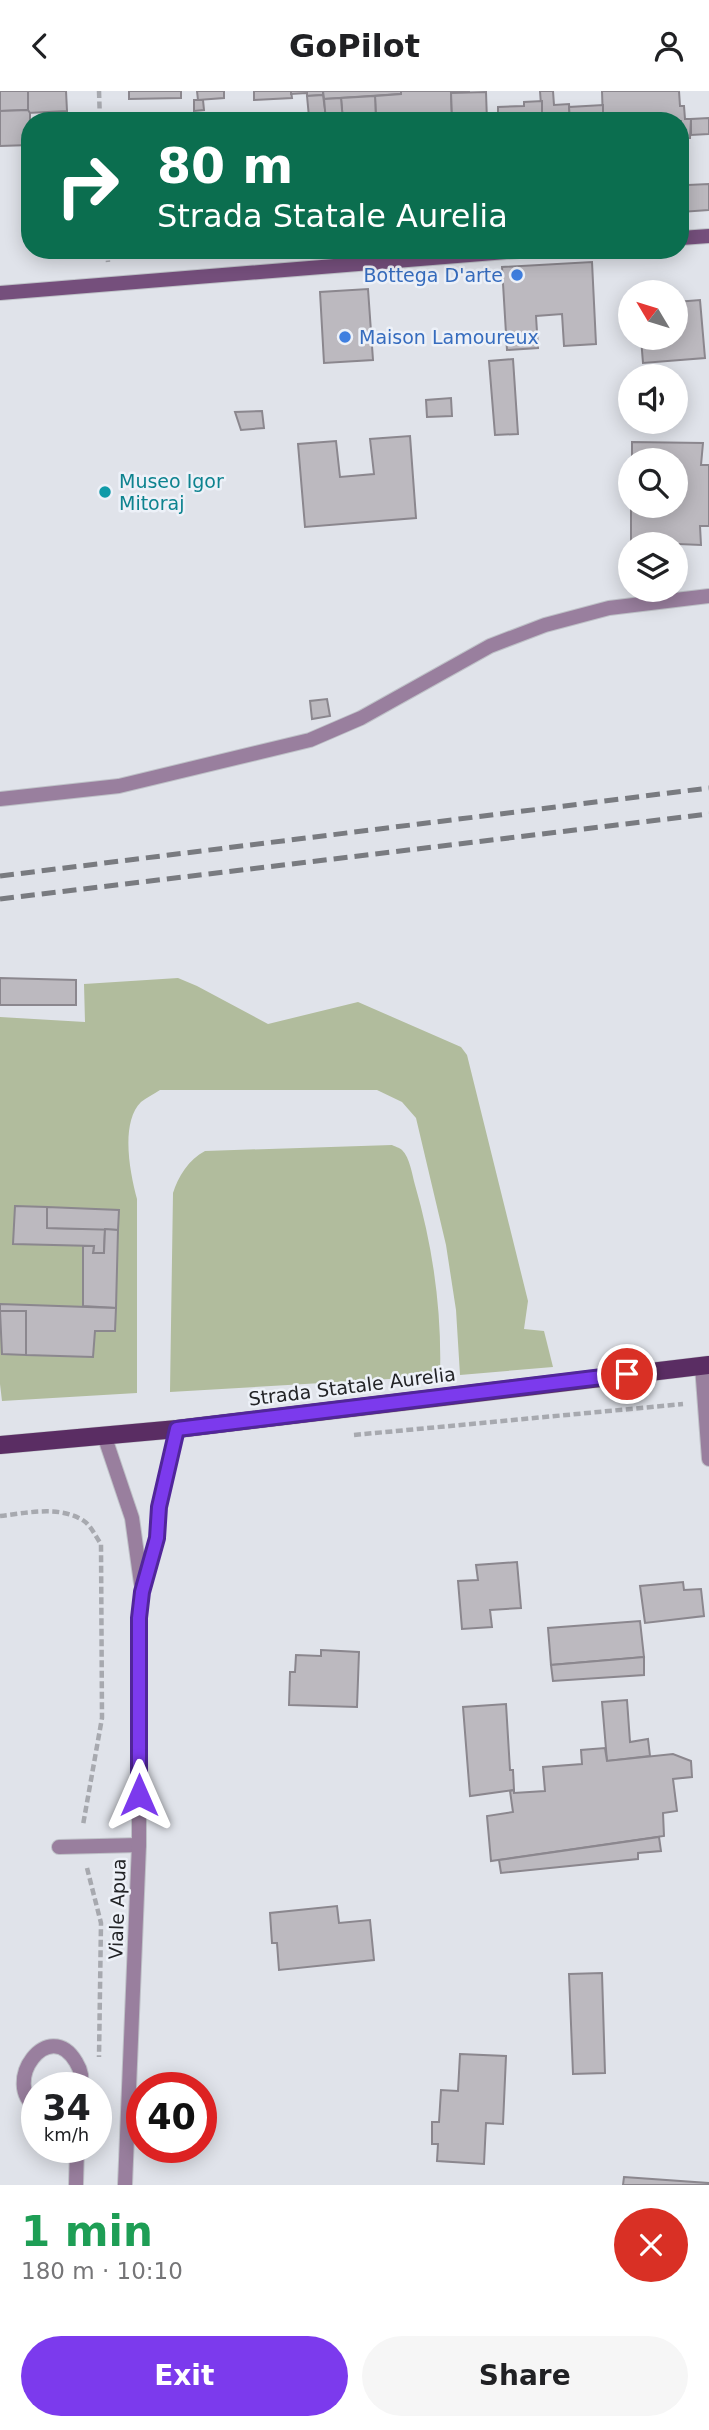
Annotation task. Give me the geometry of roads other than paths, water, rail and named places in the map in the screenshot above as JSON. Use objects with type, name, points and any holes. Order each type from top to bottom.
[{"type":"main road","points":[[689,237],[709,236]]},
{"type":"main road","points":[[0,293],[420,259]]},
{"type":"main road","name":"Strada Statale Aurelia","points":[[0,1445],[177,1429],[706,1365]]},
{"type":"street","points":[[0,799],[119,786],[310,740],[361,717],[490,646],[545,625],[609,608],[709,596]]},
{"type":"street","points":[[706,1365],[705,1402],[709,1459]]},
{"type":"street","name":"Viale Apua","points":[[125,2185],[139,1845],[139,1618],[142,1592],[157,1538],[159,1507],[177,1429]]},
{"type":"street","name":"Viale Apua","points":[[104,1435],[132,1518],[142,1592]]},
{"type":"street","points":[[59,1847],[139,1845]]},
{"type":"street","points":[[21,2092],[17,2075],[21,2063],[29,2053],[41,2047],[53,2046],[65,2051],[75,2059],[80,2072]]},
{"type":"street","points":[[76,2185],[77,2163]]},
{"type":"railway","points":[[0,876],[709,788]]},
{"type":"railway","points":[[0,899],[709,814]]},
{"type":"place","name":"Bottega D'arte","points":[[517,275]]},
{"type":"place","name":"Maison Lamoureux","points":[[345,337]]},
{"type":"place","name":"Museo Igor Mitoraj","points":[[105,492]]}]
